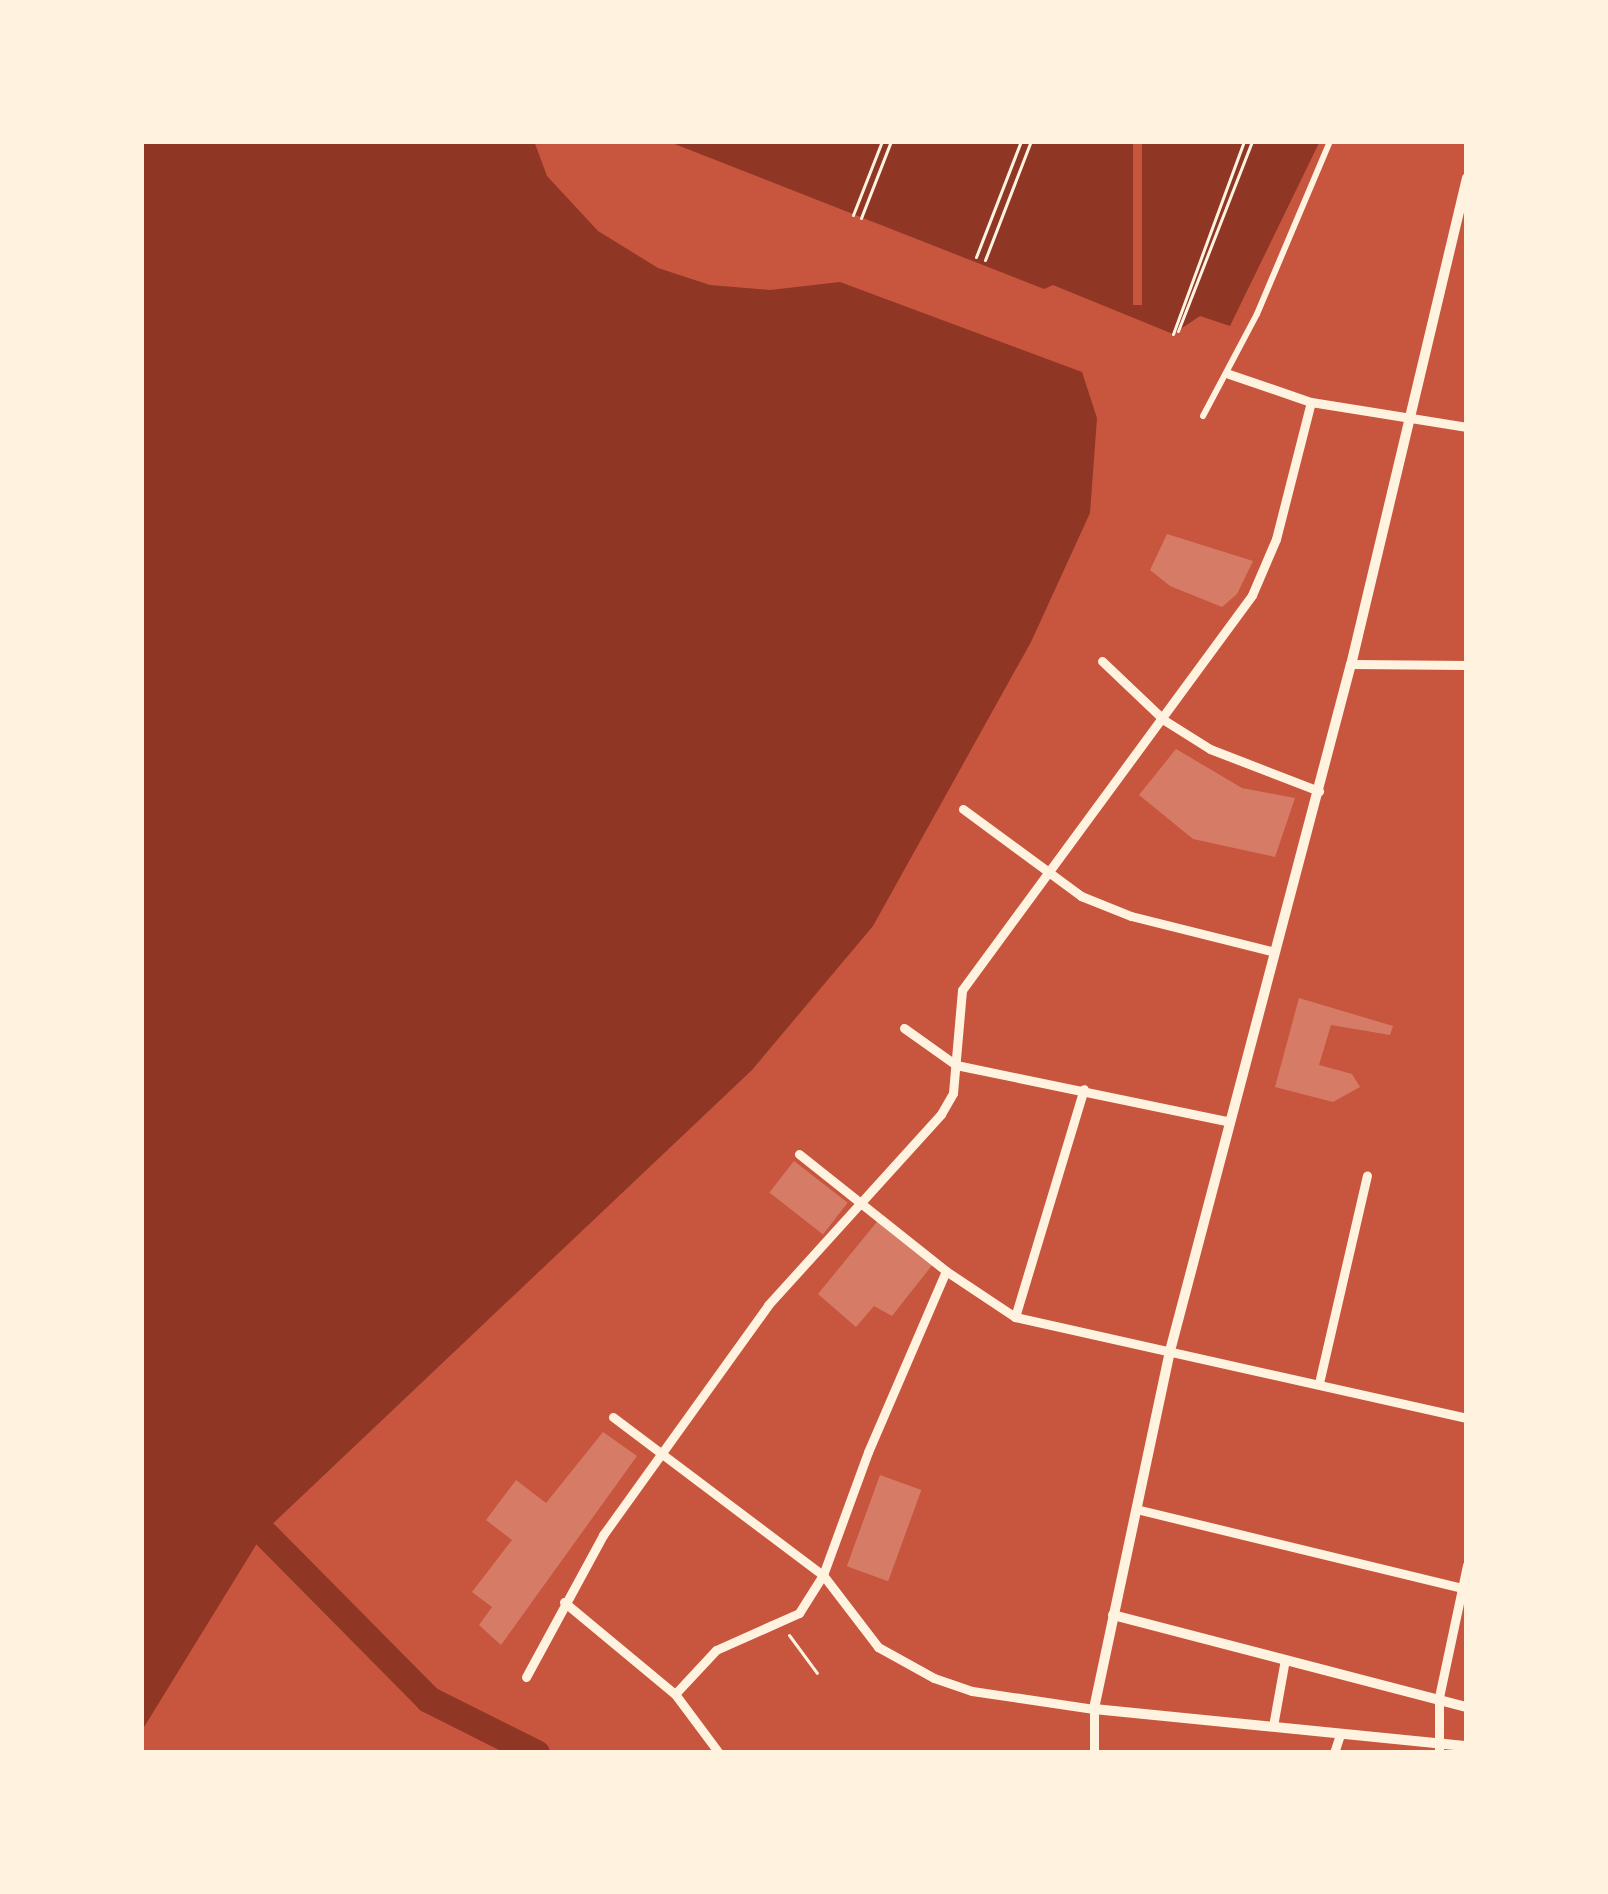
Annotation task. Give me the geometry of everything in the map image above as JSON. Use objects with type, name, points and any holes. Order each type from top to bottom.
[{"type":"street","points":[[1203,416],[1228,374],[1330,141]]},
{"type":"street","points":[[1094,1753],[1094,1709],[1170,1351],[1226,1121],[1352,664],[1467,178]]},
{"type":"street","points":[[1228,374],[1311,402],[1467,427]]},
{"type":"street","points":[[526,1677],[564,1602],[661,1453],[768,1305],[941,1114],[952,1093],[962,990],[1164,720],[1268,566],[1311,402]]},
{"type":"street","points":[[1102,661],[1164,720],[1237,763],[1318,790]]},
{"type":"street","points":[[1352,664],[1467,665]]},
{"type":"street","points":[[963,809],[1049,877],[1132,916],[1275,952]]},
{"type":"street","points":[[904,1028],[956,1065],[1226,1121]]},
{"type":"street","points":[[1015,1317],[1084,1089]]},
{"type":"street","points":[[799,1154],[861,1198],[946,1271],[1015,1317],[1467,1418]]},
{"type":"street","points":[[1319,1383],[1367,1175]]},
{"type":"street","points":[[676,1694],[716,1650],[799,1613],[823,1574],[868,1452],[946,1271]]},
{"type":"street","points":[[614,1417],[823,1574],[864,1632],[905,1665],[973,1691],[1094,1709],[1439,1747],[1467,1746]]},
{"type":"street","points":[[1136,1509],[1462,1588]]},
{"type":"street","points":[[1439,1747],[1439,1697],[1467,1565]]},
{"type":"street","points":[[564,1602],[676,1694],[718,1753]]},
{"type":"street","points":[[1113,1615],[1467,1707]]},
{"type":"street","points":[[1273,1726],[1285,1659]]},
{"type":"street","points":[[1334,1753],[1340,1734]]},
{"type":"path","points":[[853,214],[882,141]]},
{"type":"path","points":[[861,218],[891,141]]},
{"type":"path","points":[[976,257],[1021,141]]},
{"type":"path","points":[[985,260],[1031,141]]},
{"type":"path","points":[[1244,141],[1176,332],[1252,141]]},
{"type":"path","points":[[780,1624],[818,1673]]},
{"type":"shaded area","points":[[141,141],[534,141],[547,176],[598,231],[658,268],[710,285],[770,290],[840,282],[1082,372],[1097,418],[1090,513],[1031,642],[873,926],[752,1070],[264,1532],[141,1732]]},
{"type":"shaded area","points":[[667,141],[1320,141],[1230,326],[1200,316],[1173,334],[1053,285],[1044,289]]},
{"type":"pier","points":[[1133,141],[1142,141],[1142,305],[1133,305]]},
{"type":"building","points":[[1167,534],[1253,561],[1237,594],[1222,607],[1170,586],[1150,570]]},
{"type":"building","points":[[1176,749],[1242,788],[1295,798],[1275,857],[1193,839],[1139,795]]},
{"type":"building","points":[[1299,998],[1393,1026],[1390,1035],[1331,1025],[1319,1065],[1352,1074],[1360,1087],[1333,1102],[1275,1087]]},
{"type":"building","points":[[794,1161],[848,1203],[823,1234],[769,1193]]},
{"type":"building","points":[[880,1218],[933,1264],[892,1316],[874,1306],[856,1327],[818,1294]]},
{"type":"building","points":[[603,1432],[637,1456],[501,1645],[479,1625],[492,1607],[472,1592],[512,1540],[486,1520],[516,1480],[546,1503]]},
{"type":"building","points":[[880,1475],[921,1490],[888,1581],[847,1566]]},
{"type":"waterway","points":[[263,1532],[428,1699],[536,1753]]}]
